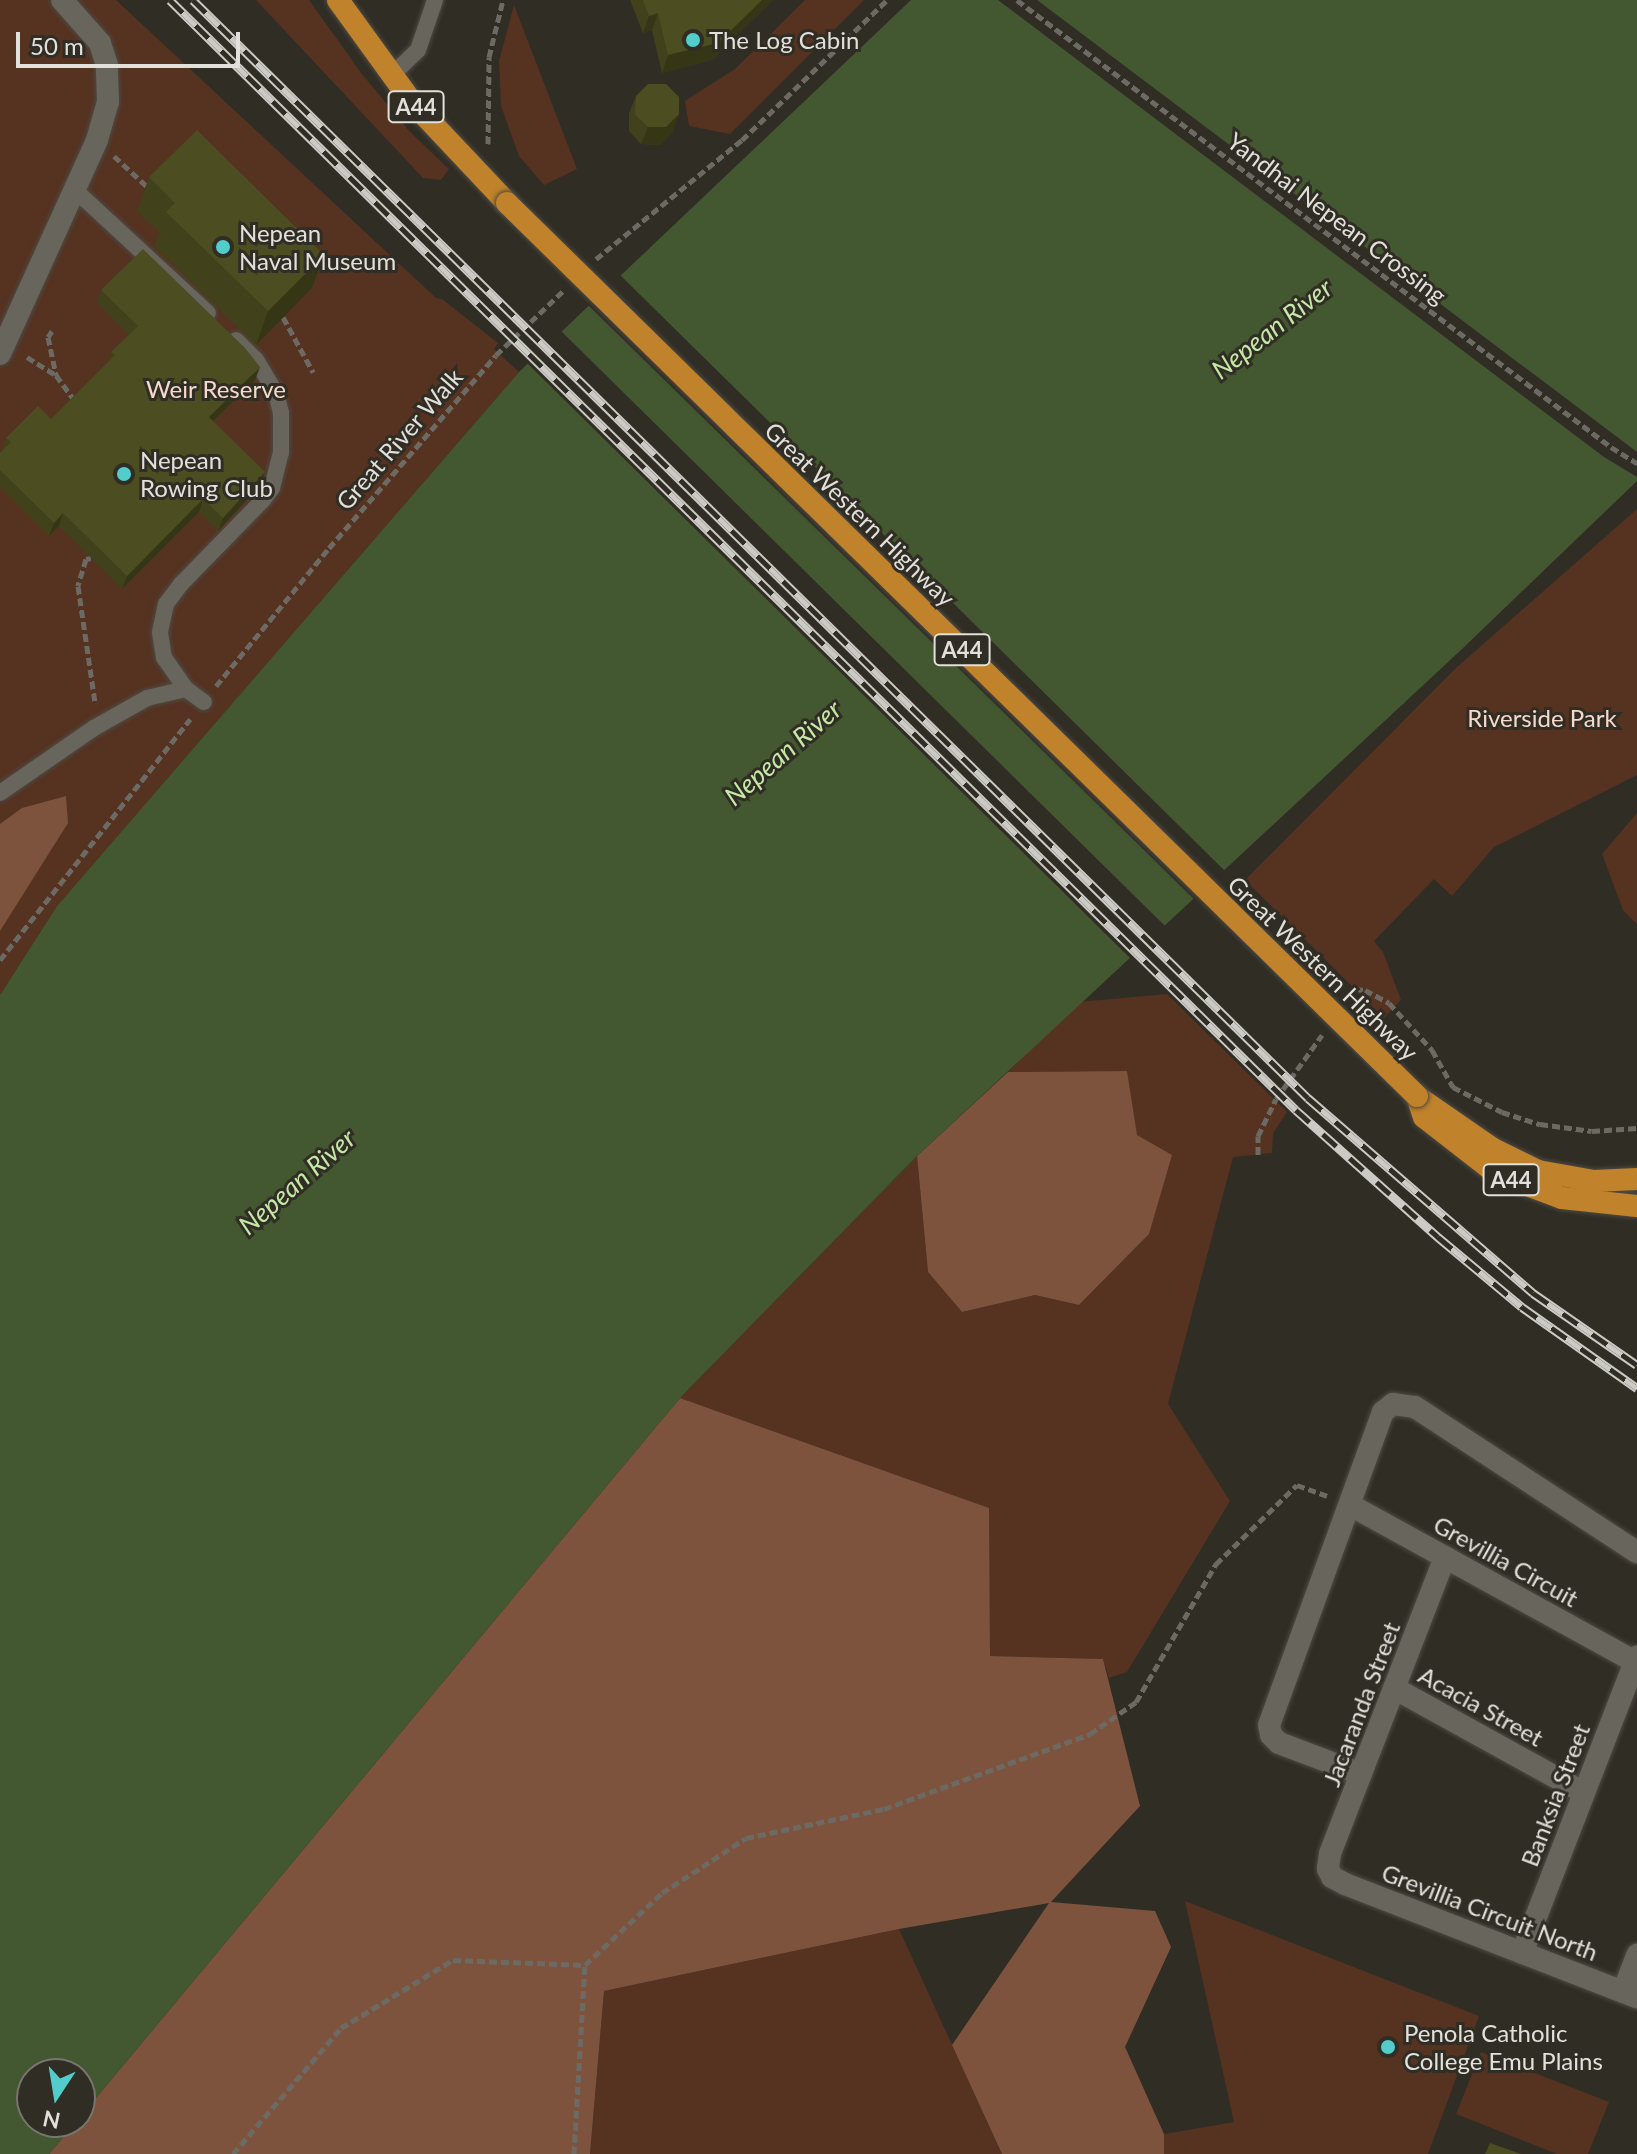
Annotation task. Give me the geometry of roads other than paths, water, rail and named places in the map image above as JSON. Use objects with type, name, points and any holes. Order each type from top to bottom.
[{"type":"highway","name":"A44","points":[[338,0],[391,76]]},
{"type":"highway","name":"Great Western Highway","points":[[391,76],[432,127],[507,203],[1417,1096],[1493,1149],[1538,1171],[1594,1181],[1637,1179]]},
{"type":"highway","name":"Great Western Highway","points":[[1417,1096],[1424,1117],[1478,1160],[1511,1179],[1562,1198],[1637,1206]]},
{"type":"street","points":[[2,350],[97,140],[108,102],[107,65],[100,43],[62,0]]},
{"type":"street","points":[[1361,1774],[1279,1743],[1271,1735],[1269,1725],[1383,1412],[1393,1404],[1402,1404],[1437,1420],[1637,1552]]},
{"type":"street","name":"Grevillia Circuit","points":[[1350,1505],[1636,1661]]},
{"type":"street","name":"Jacaranda Street","points":[[1328,1869],[1361,1774],[1445,1557]]},
{"type":"street","name":"Banksia Street","points":[[1522,1953],[1636,1661]]},
{"type":"street","name":"Acacia Street","points":[[1394,1688],[1584,1793]]},
{"type":"street","name":"Grevillia Circuit North","points":[[1328,1869],[1332,1877],[1345,1884],[1630,1994]]},
{"type":"street","points":[[1630,1994],[1637,1955]]},
{"type":"lane","points":[[391,76],[418,50],[435,0]]},
{"type":"lane","points":[[75,190],[181,285],[256,360],[276,393],[281,413],[281,453],[272,488],[248,517],[181,584],[162,617],[160,632],[164,658],[186,689],[204,702]]},
{"type":"lane","points":[[0,793],[94,728],[147,698],[186,689]]},
{"type":"water","name":"Nepean River","points":[[911,0],[1637,0],[1637,481],[1461,650],[917,1156],[680,1398],[96,2098],[96,2058],[16,2058],[16,2138],[62,2138],[49,2154],[0,2154],[0,995],[57,906],[519,372]]},
{"type":"railway","points":[[170,0],[1296,1110],[1438,1237],[1522,1307],[1637,1388]]},
{"type":"railway","points":[[193,0],[1308,1098],[1533,1293],[1637,1365]]},
{"type":"place","name":"The Log Cabin","points":[[693,40]]},
{"type":"place","name":"Nepean Naval Museum","points":[[223,247]]},
{"type":"place","name":"Nepean Rowing Club","points":[[124,474]]},
{"type":"place","name":"Penola Catholic College Emu Plains","points":[[1388,2047]]},
{"type":"park label","name":"Weir Reserve","points":[[216,389]]},
{"type":"park label","name":"Riverside Park","points":[[1542,718]]}]
